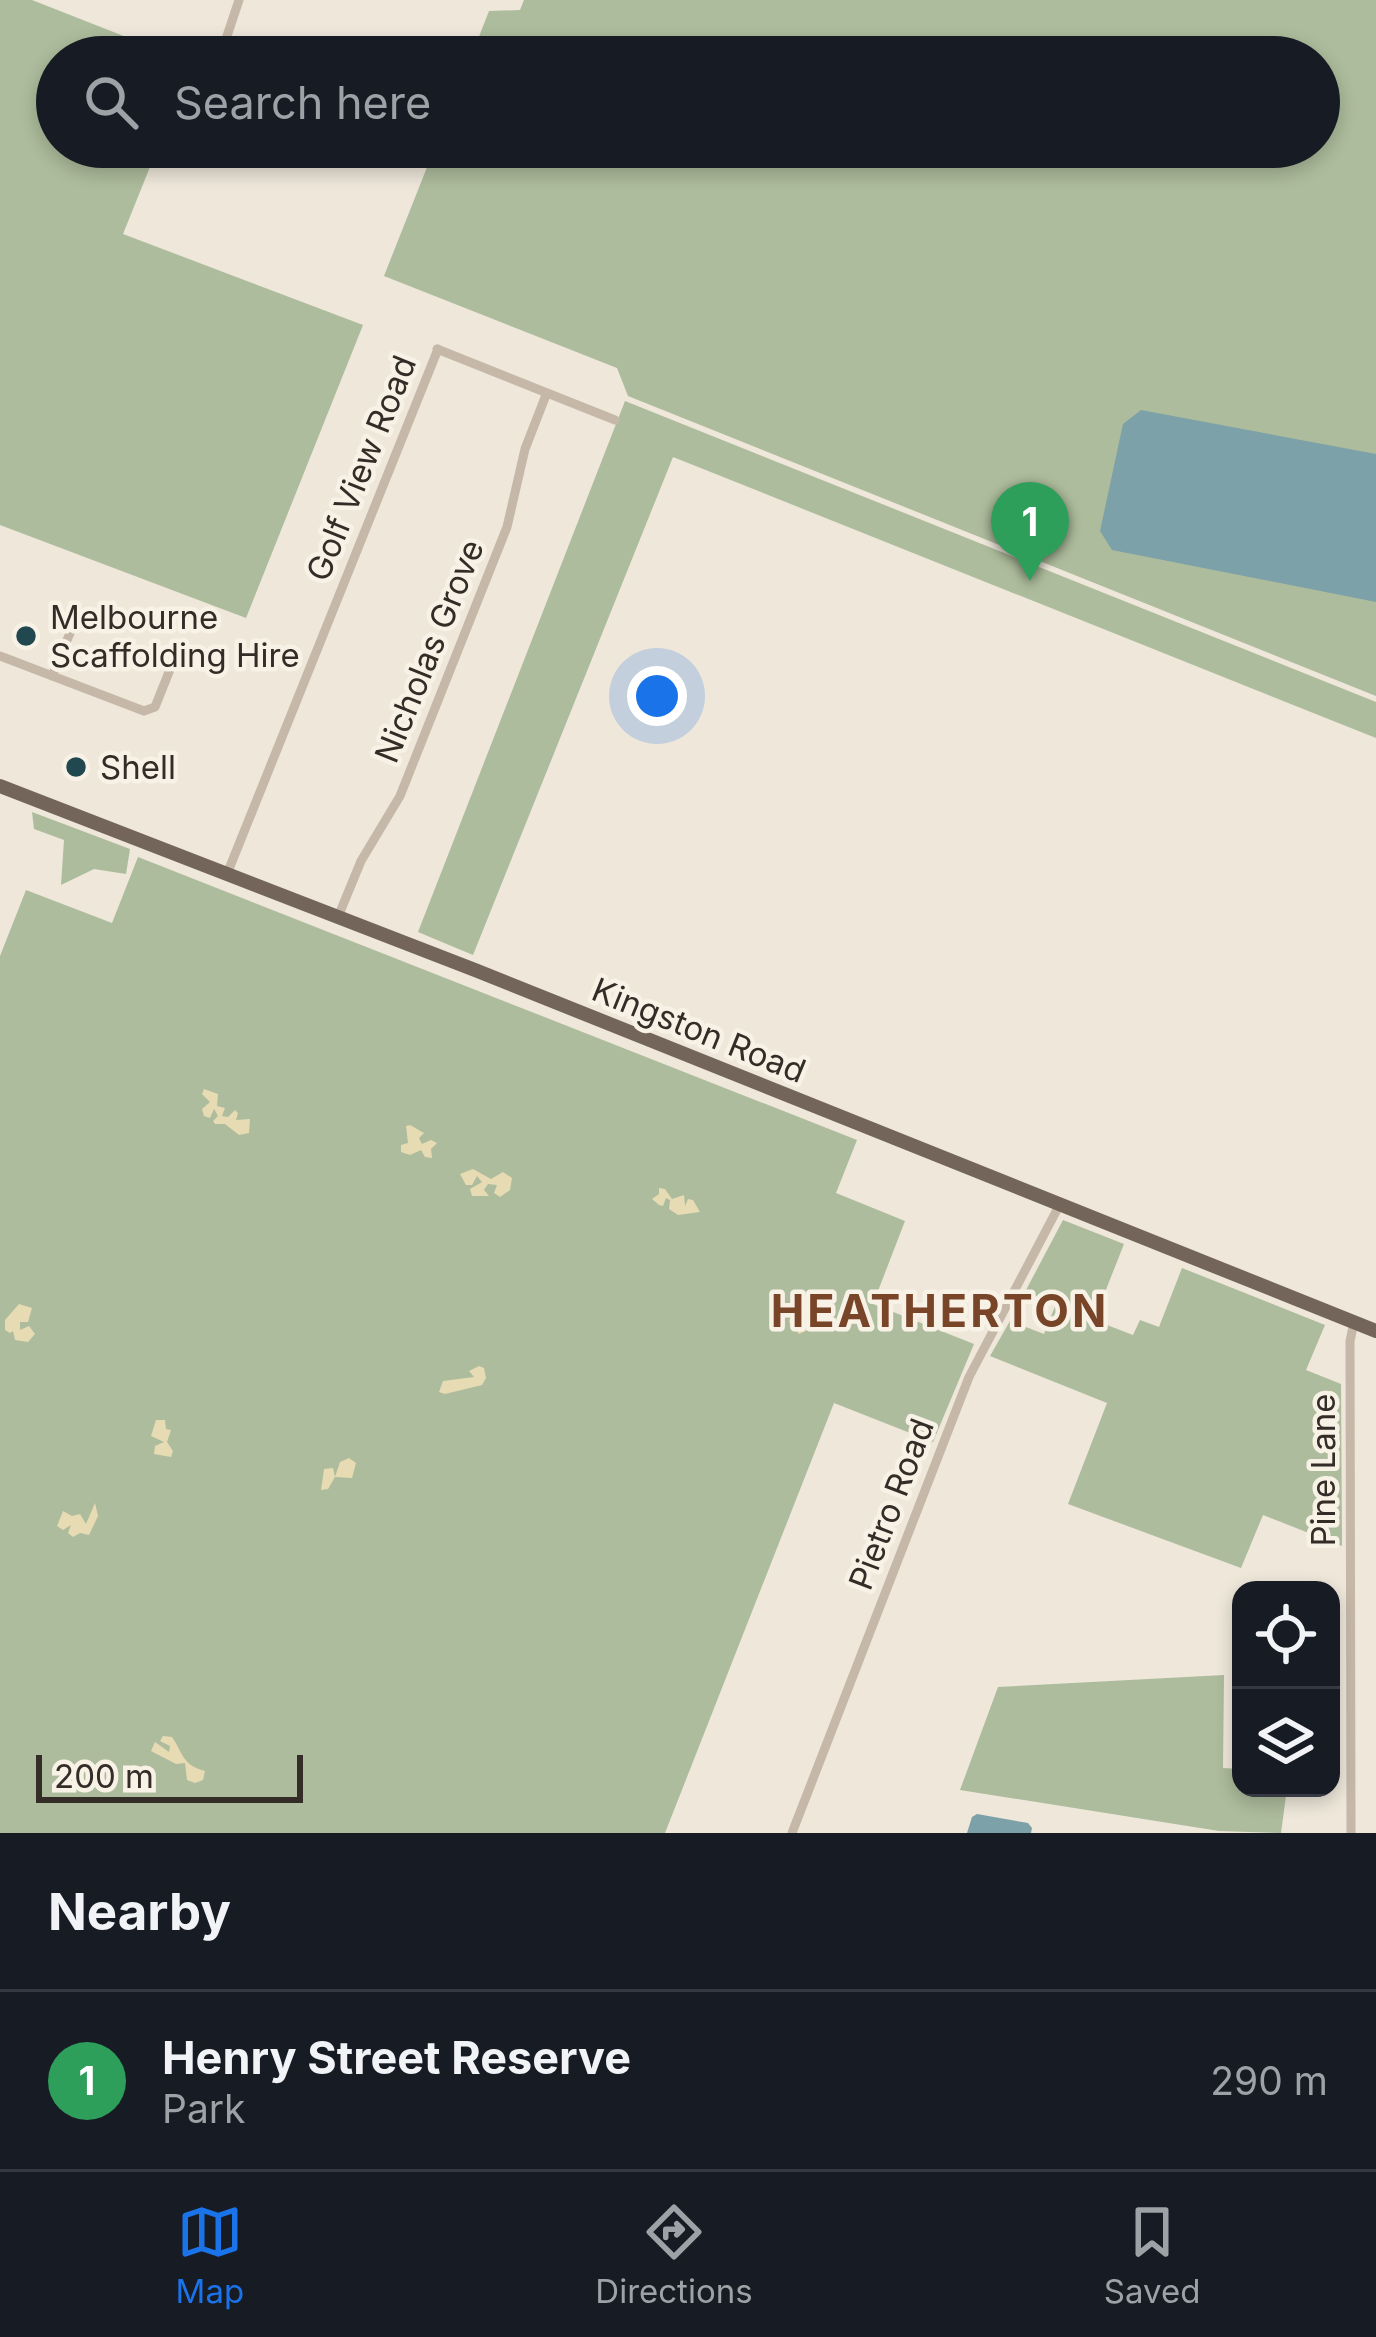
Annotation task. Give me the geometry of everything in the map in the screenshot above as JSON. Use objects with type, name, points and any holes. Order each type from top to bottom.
[{"type":"main road","name":"Kingston Road","points":[[0,786],[338,916],[1376,1331]]},
{"type":"street","points":[[227,36],[239,0]]},
{"type":"street","name":"Golf View Road","points":[[227,874],[437,349],[546,395]]},
{"type":"street","points":[[546,395],[615,420]]},
{"type":"street","name":"Nicholas Grove","points":[[338,916],[409,776],[507,527],[525,449],[546,395]]},
{"type":"street","points":[[52,676],[78,614]]},
{"type":"street","points":[[0,656],[150,711],[178,652]]},
{"type":"street","name":"Pietro Road","points":[[792,1833],[969,1377],[1060,1204]]},
{"type":"street","name":"Pine Lane","points":[[1352,1833],[1350,1341],[1354,1322]]},
{"type":"green space","points":[[0,0],[32,0],[124,36],[36,36],[36,168],[150,168],[123,234],[363,325],[246,618],[0,525]]},
{"type":"green space","points":[[524,0],[1376,0],[1376,696],[628,396],[617,368],[384,276],[427,168],[1340,168],[1340,36],[479,36],[489,11],[520,10]]},
{"type":"green space","points":[[625,401],[1376,702],[1376,738],[673,457],[473,955],[418,932]]},
{"type":"green space","points":[[32,812],[130,849],[126,874],[94,869],[61,885],[64,840],[34,829]]},
{"type":"green space","points":[[138,857],[857,1140],[836,1193],[905,1221],[873,1304],[974,1344],[933,1442],[834,1403],[665,1833],[0,1833],[0,956],[26,890],[112,923]]},
{"type":"green space","points":[[1063,1220],[1124,1244],[1094,1320],[1133,1335],[1140,1320],[1159,1327],[1182,1268],[1325,1325],[1306,1370],[1341,1384],[1342,1546],[1263,1515],[1241,1568],[1068,1504],[1107,1403],[990,1356],[1010,1321],[1044,1334],[1056,1304],[1025,1292]]},
{"type":"green space","points":[[1224,1675],[1223,1768],[1232,1768],[1232,1797],[1286,1797],[1281,1833],[1219,1831],[960,1790],[998,1687]]},
{"type":"sand","points":[[204,1089],[218,1094],[217,1106],[225,1108],[222,1116],[235,1110],[236,1120],[250,1119],[249,1133],[239,1135],[225,1124],[215,1124],[214,1109],[210,1118],[204,1116],[202,1109],[210,1102],[202,1094]]},
{"type":"sand","points":[[406,1126],[424,1133],[419,1138],[422,1144],[437,1143],[431,1149],[432,1158],[421,1150],[410,1155],[401,1152],[401,1145],[408,1143]]},
{"type":"sand","points":[[473,1169],[491,1179],[503,1172],[512,1178],[510,1190],[500,1197],[494,1193],[497,1185],[488,1184],[484,1190],[489,1196],[472,1196],[470,1189],[482,1182],[477,1176],[472,1185],[466,1185],[460,1174]]},
{"type":"sand","points":[[659,1188],[672,1199],[684,1195],[685,1206],[688,1199],[693,1200],[700,1212],[678,1215],[669,1209],[666,1198],[659,1205],[652,1199]]},
{"type":"sand","points":[[801,1293],[810,1304],[805,1313],[815,1319],[807,1322],[810,1329],[799,1334],[789,1322],[792,1310],[801,1306],[797,1296]]},
{"type":"sand","points":[[19,1304],[32,1308],[28,1322],[20,1322],[20,1330],[29,1326],[35,1334],[28,1342],[15,1340],[13,1331],[5,1330],[5,1320]]},
{"type":"sand","points":[[479,1366],[486,1378],[482,1385],[439,1392],[443,1381],[474,1377],[469,1371]]},
{"type":"sand","points":[[156,1420],[165,1420],[166,1429],[171,1430],[167,1442],[171,1457],[154,1454],[155,1446],[164,1442],[151,1436]]},
{"type":"sand","points":[[349,1458],[356,1463],[352,1478],[335,1477],[340,1462]]},
{"type":"sand","points":[[333,1468],[335,1477],[328,1489],[321,1490],[324,1469]]},
{"type":"sand","points":[[95,1503],[98,1516],[89,1535],[73,1537],[68,1533],[71,1525],[63,1530],[57,1526],[63,1511],[80,1514],[86,1524]]},
{"type":"sand","points":[[163,1736],[172,1737],[187,1762],[205,1771],[203,1780],[187,1780],[185,1763],[176,1764],[151,1751],[155,1742],[169,1752],[170,1746],[160,1741]]},
{"type":"water","points":[[1141,410],[1376,454],[1376,602],[1112,550],[1100,531],[1123,424]]},
{"type":"water","points":[[977,1814],[1028,1823],[1031,1833],[967,1833]]},
{"type":"place","name":"Henry Street Reserve","points":[[1030,581]]},
{"type":"place","name":"Melbourne Scaffolding Hire","points":[[26,636]]},
{"type":"place","name":"Shell","points":[[76,767]]},
{"type":"district","name":"HEATHERTON","points":[[940,1310]]}]
